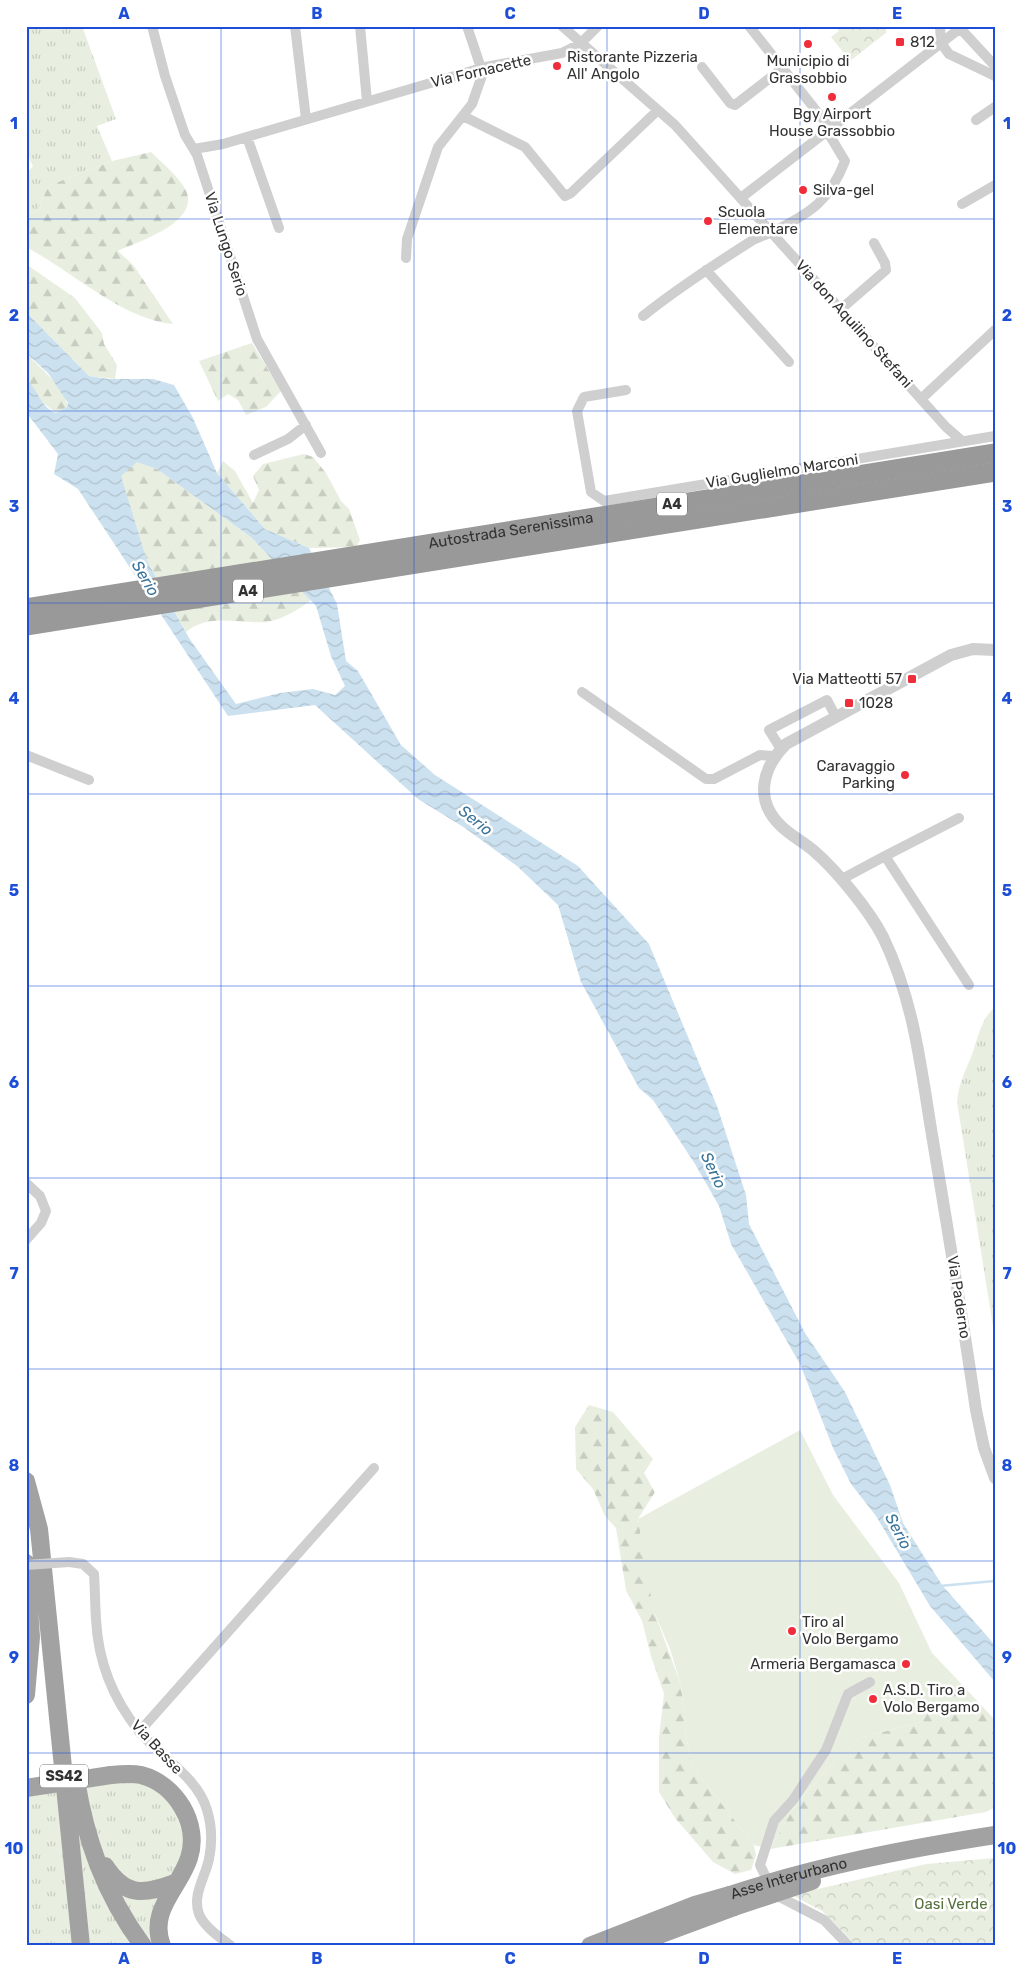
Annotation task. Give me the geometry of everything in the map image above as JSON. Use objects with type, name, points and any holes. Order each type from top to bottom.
[{"type":"highway","name":"Autostrada Serenissima","points":[[26,608],[995,453]]},
{"type":"highway","name":"Autostrada Serenissima","points":[[26,626],[995,472]]},
{"type":"highway","name":"SS42","points":[[26,1481],[39,1529],[81,1946]]},
{"type":"highway","points":[[26,1564],[30,1637],[26,1695]]},
{"type":"highway","points":[[47,1607],[61,1668],[78,1791],[86,1833],[119,1910],[143,1946]]},
{"type":"highway","points":[[26,1788],[111,1775],[140,1775],[151,1778],[174,1795],[184,1809],[190,1824],[192,1842],[189,1858],[160,1914],[158,1929],[162,1946]]},
{"type":"highway","points":[[78,1791],[99,1853],[112,1878],[128,1889],[147,1893],[175,1883]]},
{"type":"highway","name":"Asse Interurbano","points":[[629,1946],[784,1877],[899,1850],[995,1836]]},
{"type":"highway","name":"Asse Interurbano","points":[[590,1946],[696,1905],[732,1901],[867,1867],[995,1848]]},
{"type":"street","name":"Via Lungo Serio","points":[[152,26],[165,76],[185,136],[194,148],[257,339],[320,453]]},
{"type":"street","points":[[295,26],[306,119]]},
{"type":"street","points":[[360,26],[367,101]]},
{"type":"street","points":[[406,258],[407,239],[438,147],[472,104],[483,67],[466,26]]},
{"type":"street","points":[[562,26],[580,44],[675,125],[742,197],[941,44],[960,27],[995,66]]},
{"type":"street","name":"Via Fornacette","points":[[194,148],[247,137],[483,67],[562,54],[580,44],[598,26]]},
{"type":"street","points":[[643,316],[706,270],[758,237],[773,232],[811,210],[831,192],[839,178],[845,161],[829,129],[749,26]]},
{"type":"street","points":[[940,26],[941,44],[949,54],[995,76]]},
{"type":"street","points":[[702,67],[730,103],[735,105],[783,68]]},
{"type":"street","points":[[976,120],[995,107]]},
{"type":"street","points":[[463,116],[525,148],[565,196],[571,193],[658,110]]},
{"type":"street","points":[[247,137],[279,228]]},
{"type":"street","points":[[962,204],[995,185]]},
{"type":"street","name":"Via don Aquilino Stefani","points":[[742,197],[946,427],[962,441]]},
{"type":"street","points":[[841,309],[886,270],[885,263],[874,243]]},
{"type":"street","points":[[706,270],[789,362]]},
{"type":"street","points":[[921,399],[974,352],[995,330]]},
{"type":"street","name":"Via Guglielmo Marconi","points":[[626,390],[584,397],[577,411],[591,492],[604,501],[995,436]]},
{"type":"street","points":[[254,455],[288,439],[306,425]]},
{"type":"street","name":"Via don Aquilino Stefani","points":[[946,427],[951,443]]},
{"type":"street","points":[[582,692],[706,779],[714,780],[760,755],[777,752],[797,737],[951,655],[973,649],[995,650]]},
{"type":"street","points":[[777,752],[769,730],[827,700],[836,717]]},
{"type":"street","name":"Via Paderno","points":[[777,752],[769,764],[764,787],[764,794],[771,814],[780,825],[814,851],[842,879],[882,935],[898,970],[911,1011],[976,1410],[984,1448],[995,1478]]},
{"type":"street","points":[[26,756],[89,780]]},
{"type":"street","points":[[842,879],[959,818]]},
{"type":"street","points":[[885,856],[969,985]]},
{"type":"street","points":[[26,1183],[44,1203],[45,1218],[36,1231],[26,1240]]},
{"type":"street","points":[[26,1224],[36,1231]]},
{"type":"street","points":[[139,1732],[374,1468]]},
{"type":"street","name":"Via Basse","points":[[26,1564],[69,1562],[83,1564],[90,1568],[94,1574],[96,1621],[103,1665],[119,1704],[139,1732],[193,1785],[207,1809],[211,1834],[208,1860],[197,1895],[199,1915],[214,1933],[231,1946]]},
{"type":"street","points":[[849,1946],[824,1920],[774,1894],[760,1866],[774,1821],[793,1800],[826,1750],[848,1694],[870,1682]]},
{"type":"green space","points":[[26,26],[82,26],[116,119],[97,126],[112,161],[48,186],[37,212],[26,213],[26,174],[33,166],[26,152]]},
{"type":"green space","points":[[835,26],[882,26],[887,32],[850,61],[831,37],[839,31]]},
{"type":"green space","points":[[151,152],[181,182],[187,193],[188,204],[183,214],[175,223],[151,237],[118,251],[134,266],[173,324],[154,321],[135,314],[26,247],[26,213],[37,212],[48,186],[112,161]]},
{"type":"green space","points":[[26,264],[75,298],[102,333],[104,344],[117,365],[115,379],[89,376],[26,312]]},
{"type":"green space","points":[[252,343],[281,391],[266,407],[246,415],[238,400],[228,394],[218,401],[199,361]]},
{"type":"green space","points":[[26,353],[58,386],[66,400],[67,407],[56,413],[42,402],[26,379]]},
{"type":"green space","points":[[304,454],[313,457],[326,473],[341,501],[349,509],[360,540],[356,547],[309,548],[265,529],[217,473],[223,461],[235,471],[253,503],[259,490],[253,476],[263,464]]},
{"type":"green space","points":[[137,461],[157,469],[252,538],[311,600],[290,614],[271,621],[214,621],[195,626],[186,632],[147,561],[120,476]]},
{"type":"green space","points":[[995,1007],[995,1339],[957,1102],[960,1084],[980,1030],[986,1018]]},
{"type":"green space","points":[[589,1405],[613,1412],[653,1459],[644,1473],[655,1492],[638,1519],[655,1614],[681,1685],[686,1734],[692,1766],[754,1845],[756,1855],[751,1870],[735,1874],[713,1862],[675,1818],[659,1792],[659,1737],[664,1694],[642,1621],[626,1590],[616,1528],[605,1516],[593,1489],[576,1469],[575,1427]]},
{"type":"green space","name":"Tiro al Volo Bergamo","points":[[800,1430],[833,1495],[899,1583],[932,1653],[954,1676],[921,1722],[860,1738],[831,1765],[794,1807],[770,1849],[754,1845],[692,1766],[686,1734],[681,1685],[670,1649],[653,1609],[638,1519]]},
{"type":"green space","points":[[954,1676],[995,1720],[995,1807],[986,1812],[770,1849],[794,1807],[831,1765],[860,1738],[921,1722]]},
{"type":"green space","points":[[132,1781],[147,1785],[165,1797],[174,1808],[185,1840],[176,1874],[166,1882],[135,1887],[108,1865],[100,1850],[91,1814],[87,1786]]},
{"type":"green space","points":[[58,1791],[75,1946],[26,1946],[26,1797]]},
{"type":"green space","points":[[76,1832],[82,1832],[136,1946],[88,1946]]},
{"type":"green space","name":"Oasi Verde","points":[[995,1858],[995,1946],[857,1946],[822,1911],[792,1895],[926,1864]]},
{"type":"green space","points":[[114,1886],[158,1893],[159,1946],[148,1946]]},
{"type":"water","name":"Serio","points":[[26,312],[89,376],[109,379],[153,379],[174,385],[193,418],[217,473],[265,529],[309,548],[337,604],[346,661],[358,671],[401,745],[435,775],[578,866],[649,944],[717,1106],[746,1195],[749,1224],[805,1333],[845,1392],[890,1485],[903,1523],[942,1585],[995,1645],[995,1682],[930,1606],[876,1516],[851,1484],[833,1448],[800,1364],[731,1244],[719,1206],[695,1164],[653,1100],[639,1088],[581,982],[558,905],[517,866],[465,828],[418,799],[315,705],[228,716],[78,489],[54,474],[58,454],[26,412],[26,379],[46,407],[56,413],[67,407],[68,403],[48,373],[26,353]],"holes":[[[137,462],[157,469],[252,538],[316,606],[331,656],[345,686],[335,695],[313,689],[280,693],[236,704],[189,638],[147,561],[121,476]]]},
{"type":"waterway","points":[[939,1586],[995,1581]]},
{"type":"place","name":"812","points":[[900,42]]},
{"type":"place","name":"Municipio di Grassobbio","points":[[808,44]]},
{"type":"place","name":"Ristorante Pizzeria All' Angolo","points":[[557,66]]},
{"type":"place","name":"Bgy Airport House Grassobbio","points":[[832,97]]},
{"type":"place","name":"Silva-gel","points":[[803,190]]},
{"type":"place","name":"Scuola Elementare","points":[[708,221]]},
{"type":"place","name":"Via Matteotti 57","points":[[912,679]]},
{"type":"place","name":"1028","points":[[849,703]]},
{"type":"place","name":"Caravaggio Parking","points":[[905,775]]},
{"type":"place","name":"Tiro al Volo Bergamo","points":[[792,1631]]},
{"type":"place","name":"Armeria Bergamasca","points":[[906,1664]]},
{"type":"place","name":"A.S.D. Tiro a Volo Bergamo","points":[[873,1699]]}]
